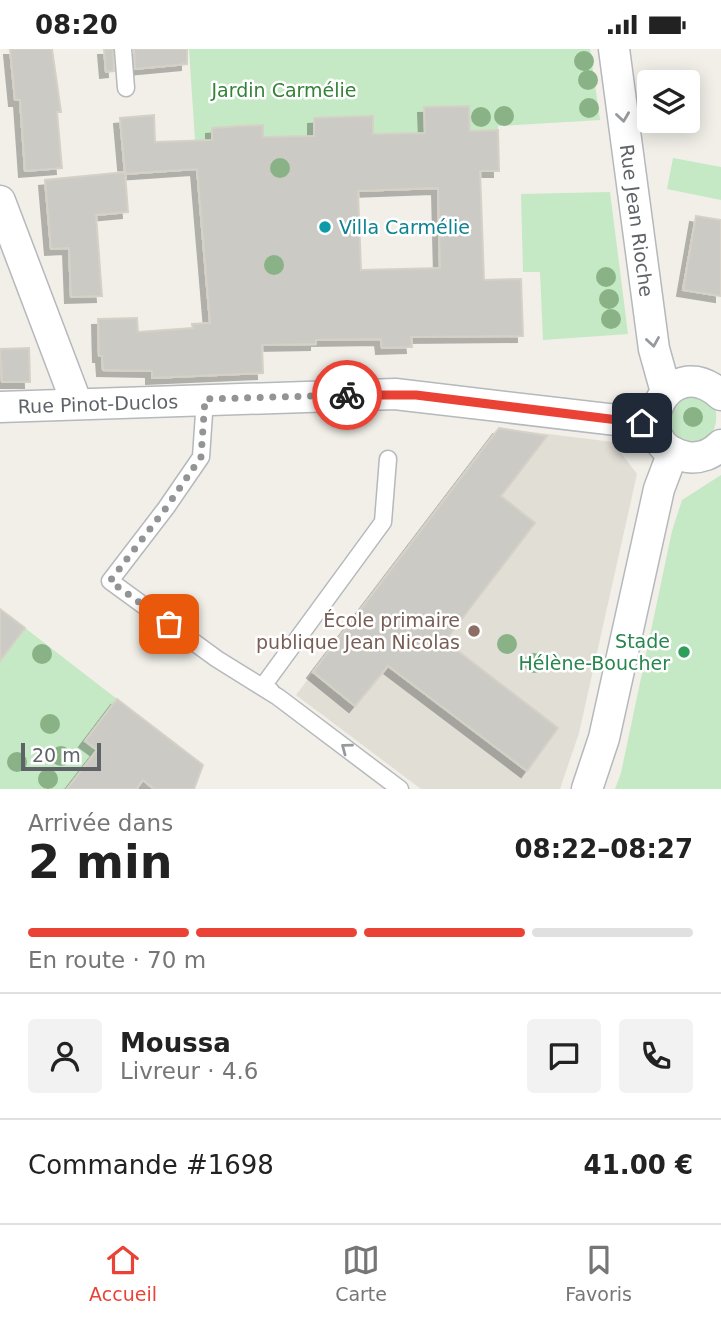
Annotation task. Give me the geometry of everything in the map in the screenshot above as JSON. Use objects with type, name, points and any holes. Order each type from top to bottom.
[{"type":"street","name":"Rue Jean Rioche","points":[[614,49],[654,349],[666,392]]},
{"type":"street","points":[[0,201],[77,404]]},
{"type":"street","points":[[721,395],[702,382],[689,381],[677,385],[666,392],[658,402],[654,421],[659,439],[673,452],[691,458],[704,456],[721,445]]},
{"type":"street","name":"Rue Pinot-Duclos","points":[[0,407],[395,394],[642,423],[654,421]]},
{"type":"street","points":[[587,789],[604,738],[659,489],[673,452]]},
{"type":"lane","points":[[122,49],[125,88]]},
{"type":"lane","points":[[205,399],[201,457],[110,581],[218,659],[278,697]]},
{"type":"lane","points":[[388,459],[383,522],[263,686],[400,789]]},
{"type":"shaded area","name":"École primaire publique Jean Nicolas","points":[[499,428],[613,442],[637,474],[579,733],[560,789],[421,789],[296,695]]},
{"type":"green space","name":"Jardin Carmélie","points":[[189,49],[590,49],[600,120],[498,126],[498,130],[470,131],[469,106],[425,107],[425,133],[373,134],[372,116],[314,118],[314,136],[263,138],[263,125],[212,128],[212,140],[195,140]]},
{"type":"green space","points":[[673,158],[721,167],[721,200],[667,189]]},
{"type":"green space","points":[[610,192],[628,334],[543,340],[540,272],[523,272],[521,194]]},
{"type":"green space","points":[[693,394],[715,407],[716,415],[713,431],[709,437],[697,444],[679,440],[669,428],[671,406]]},
{"type":"green space","name":"Stade Hélène-Boucher","points":[[721,475],[721,789],[615,789],[621,773],[672,531],[682,500]]},
{"type":"green space","points":[[25,628],[117,699],[85,740],[97,750],[67,789],[0,789],[0,661]]},
{"type":"building","points":[[10,49],[52,49],[61,112],[57,112],[62,168],[25,171],[20,100],[15,100]]},
{"type":"building","points":[[104,49],[113,49],[114,71],[106,72]]},
{"type":"building","points":[[134,49],[187,49],[187,64],[135,69]]},
{"type":"building","points":[[469,106],[470,131],[498,130],[499,171],[480,171],[484,280],[521,279],[523,336],[411,337],[412,347],[382,348],[381,339],[316,340],[316,344],[262,345],[263,373],[152,378],[152,371],[103,370],[102,356],[99,356],[98,319],[137,318],[138,332],[193,328],[192,324],[210,323],[197,169],[125,174],[120,118],[154,115],[155,142],[212,140],[212,128],[263,125],[263,137],[314,136],[314,118],[339,117],[373,116],[373,134],[425,133],[424,107]],"holes":[[[438,188],[440,268],[361,270],[358,191]]]},
{"type":"building","points":[[125,172],[128,212],[96,215],[102,296],[71,297],[69,248],[51,249],[45,180]]},
{"type":"building","points":[[696,216],[721,220],[721,296],[683,290]]},
{"type":"building","points":[[29,348],[30,382],[2,382],[0,349]]},
{"type":"building","points":[[499,428],[547,436],[501,496],[535,523],[445,641],[558,728],[527,771],[388,666],[355,706],[313,672]]},
{"type":"building","points":[[0,609],[25,628],[0,661]]},
{"type":"building","points":[[117,699],[203,765],[194,789],[154,789],[143,780],[136,789],[67,789],[97,750],[85,741]]},
{"type":"way so far","points":[[169,624],[110,581],[201,457],[205,399],[347,395]]},
{"type":"place","name":"Villa Carmélie","points":[[325,227]]},
{"type":"place","name":"École primaire publique Jean Nicolas","points":[[474,631]]},
{"type":"place","name":"Stade Hélène-Boucher","points":[[684,652]]},
{"type":"route","points":[[347,395],[416,395],[642,423]]}]
